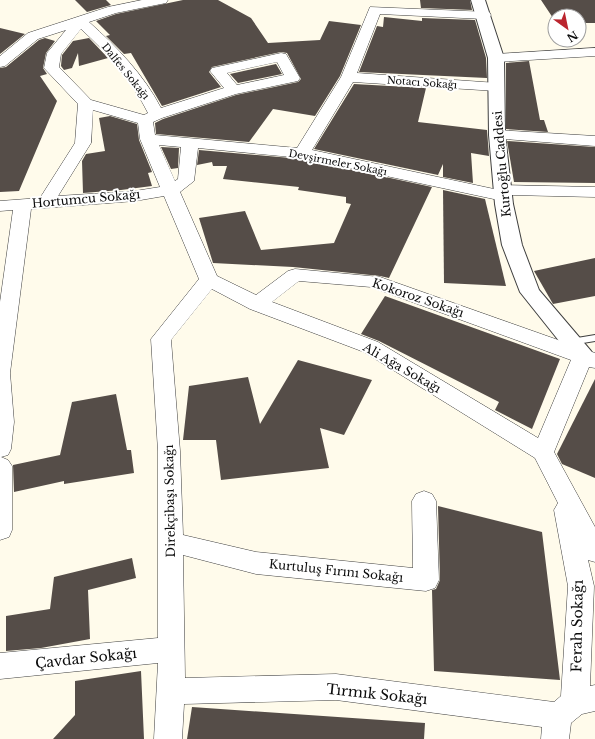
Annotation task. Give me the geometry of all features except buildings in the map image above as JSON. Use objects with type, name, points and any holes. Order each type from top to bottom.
[{"type":"street","points":[[0,63],[33,36],[80,21],[128,3],[161,0]]},
{"type":"street","points":[[302,153],[348,77],[375,10],[481,8]]},
{"type":"street","name":"Kurtoğlu Caddesi","points":[[481,8],[496,58],[497,135],[502,193],[512,245],[530,292],[583,353]]},
{"type":"street","points":[[80,21],[54,53],[51,68],[60,75],[86,103],[151,118],[233,90]]},
{"type":"street","name":"Dalfes Sokağı","points":[[80,21],[98,36],[150,98],[151,118],[148,139],[209,280]]},
{"type":"street","points":[[496,58],[595,52]]},
{"type":"street","name":"Notacı Sokağı","points":[[348,77],[496,88]]},
{"type":"street","points":[[45,203],[84,143],[86,103]]},
{"type":"street","points":[[497,135],[595,141]]},
{"type":"street","name":"Devşirmeler Sokağı","points":[[148,139],[302,153],[502,193],[595,192]]},
{"type":"street","points":[[171,190],[186,181],[190,143]]},
{"type":"street","name":"Hortumcu Sokağı","points":[[0,206],[135,196],[171,190]]},
{"type":"street","points":[[0,449],[3,422],[0,373],[4,325],[23,205]]},
{"type":"street","name":"Kokoroz Sokağı","points":[[257,304],[295,275],[373,281],[583,353]]},
{"type":"street","name":"Ali Ağa Sokağı","points":[[209,280],[257,304],[371,347],[543,452]]},
{"type":"street","name":"Direkçibaşı Sokağı","points":[[168,739],[172,649],[171,542],[169,451],[161,338],[209,280]]},
{"type":"street","points":[[583,353],[543,452],[560,482],[595,552]]},
{"type":"street","points":[[0,466],[0,530]]},
{"type":"street","name":"Ferah Sokağı","points":[[560,482],[581,586],[571,714]]},
{"type":"street","name":"Kurtuluş Fırını Sokağı","points":[[171,542],[256,563],[426,580],[424,501]]},
{"type":"street","name":"Çavdar Sokağı","points":[[0,666],[172,649]]},
{"type":"street","name":"Tırmık Sokağı","points":[[171,691],[336,688],[571,714]]},
{"type":"lane","points":[[583,353],[595,338]]}]
